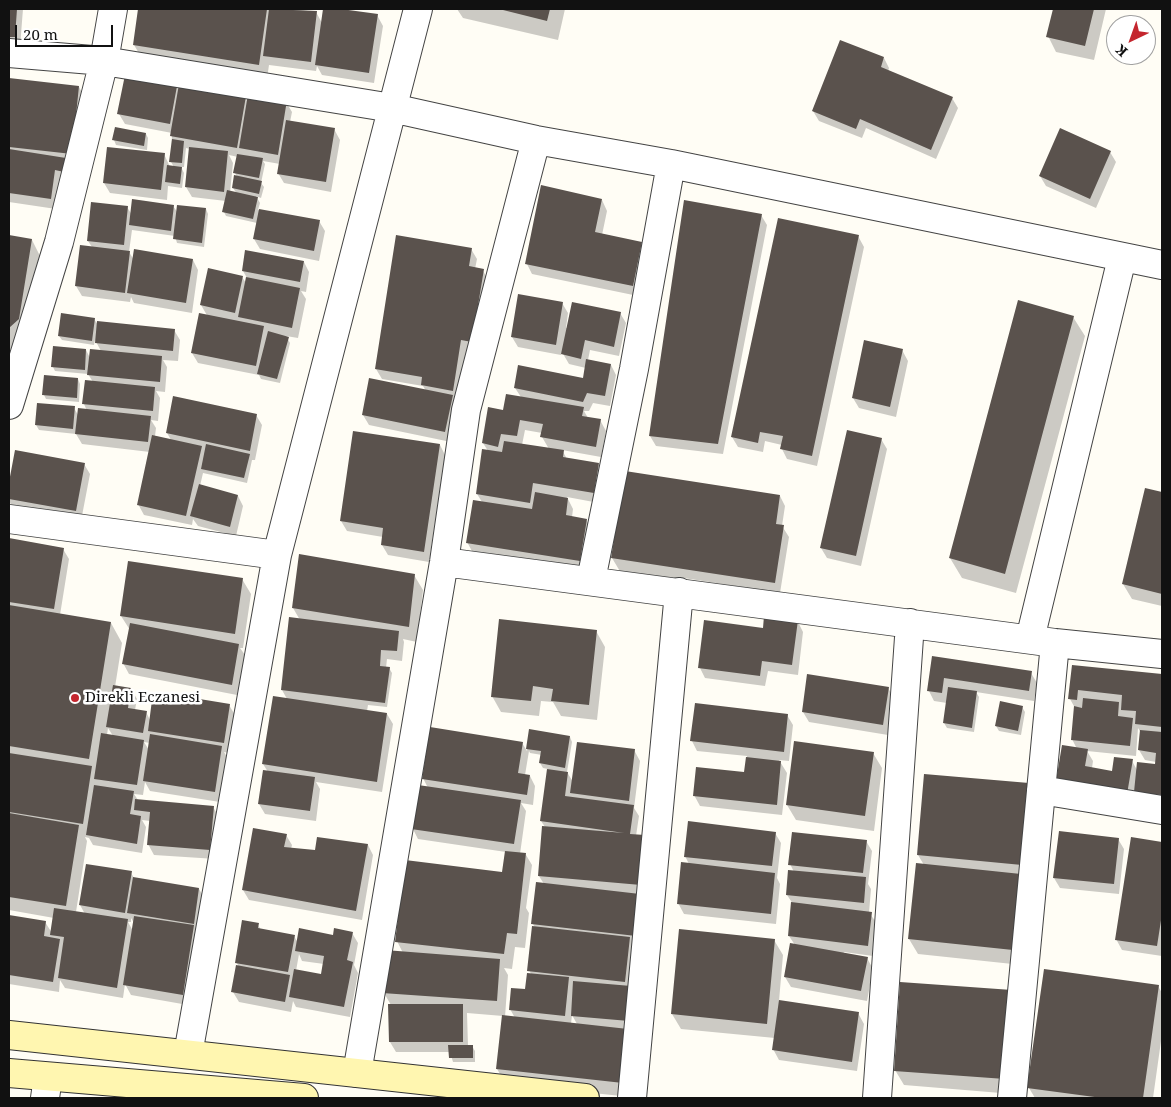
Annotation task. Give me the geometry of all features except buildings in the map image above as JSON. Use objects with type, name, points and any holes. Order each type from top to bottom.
[{"type":"main road","points":[[9,1035],[585,1098]]},
{"type":"main road","points":[[9,1073],[47,1088],[304,1098]]},
{"type":"street","points":[[9,405],[59,242],[104,61],[113,9]]},
{"type":"street","points":[[188,1054],[277,555],[418,9]]},
{"type":"street","points":[[9,53],[104,61],[392,108],[536,140],[672,164],[1162,265]]},
{"type":"street","points":[[358,1073],[444,562],[466,410],[536,140]]},
{"type":"street","points":[[591,580],[634,369],[672,164]]},
{"type":"street","points":[[1012,1098],[1041,790],[1042,641],[1122,258]]},
{"type":"street","points":[[9,519],[277,555]]},
{"type":"street","points":[[444,562],[1042,641],[1162,654]]},
{"type":"street","points":[[632,1098],[679,592]]},
{"type":"street","points":[[878,1098],[910,624]]},
{"type":"street","points":[[1041,790],[1162,810]]},
{"type":"place","name":"Direkli Eczanesi","points":[[75,698]]}]
